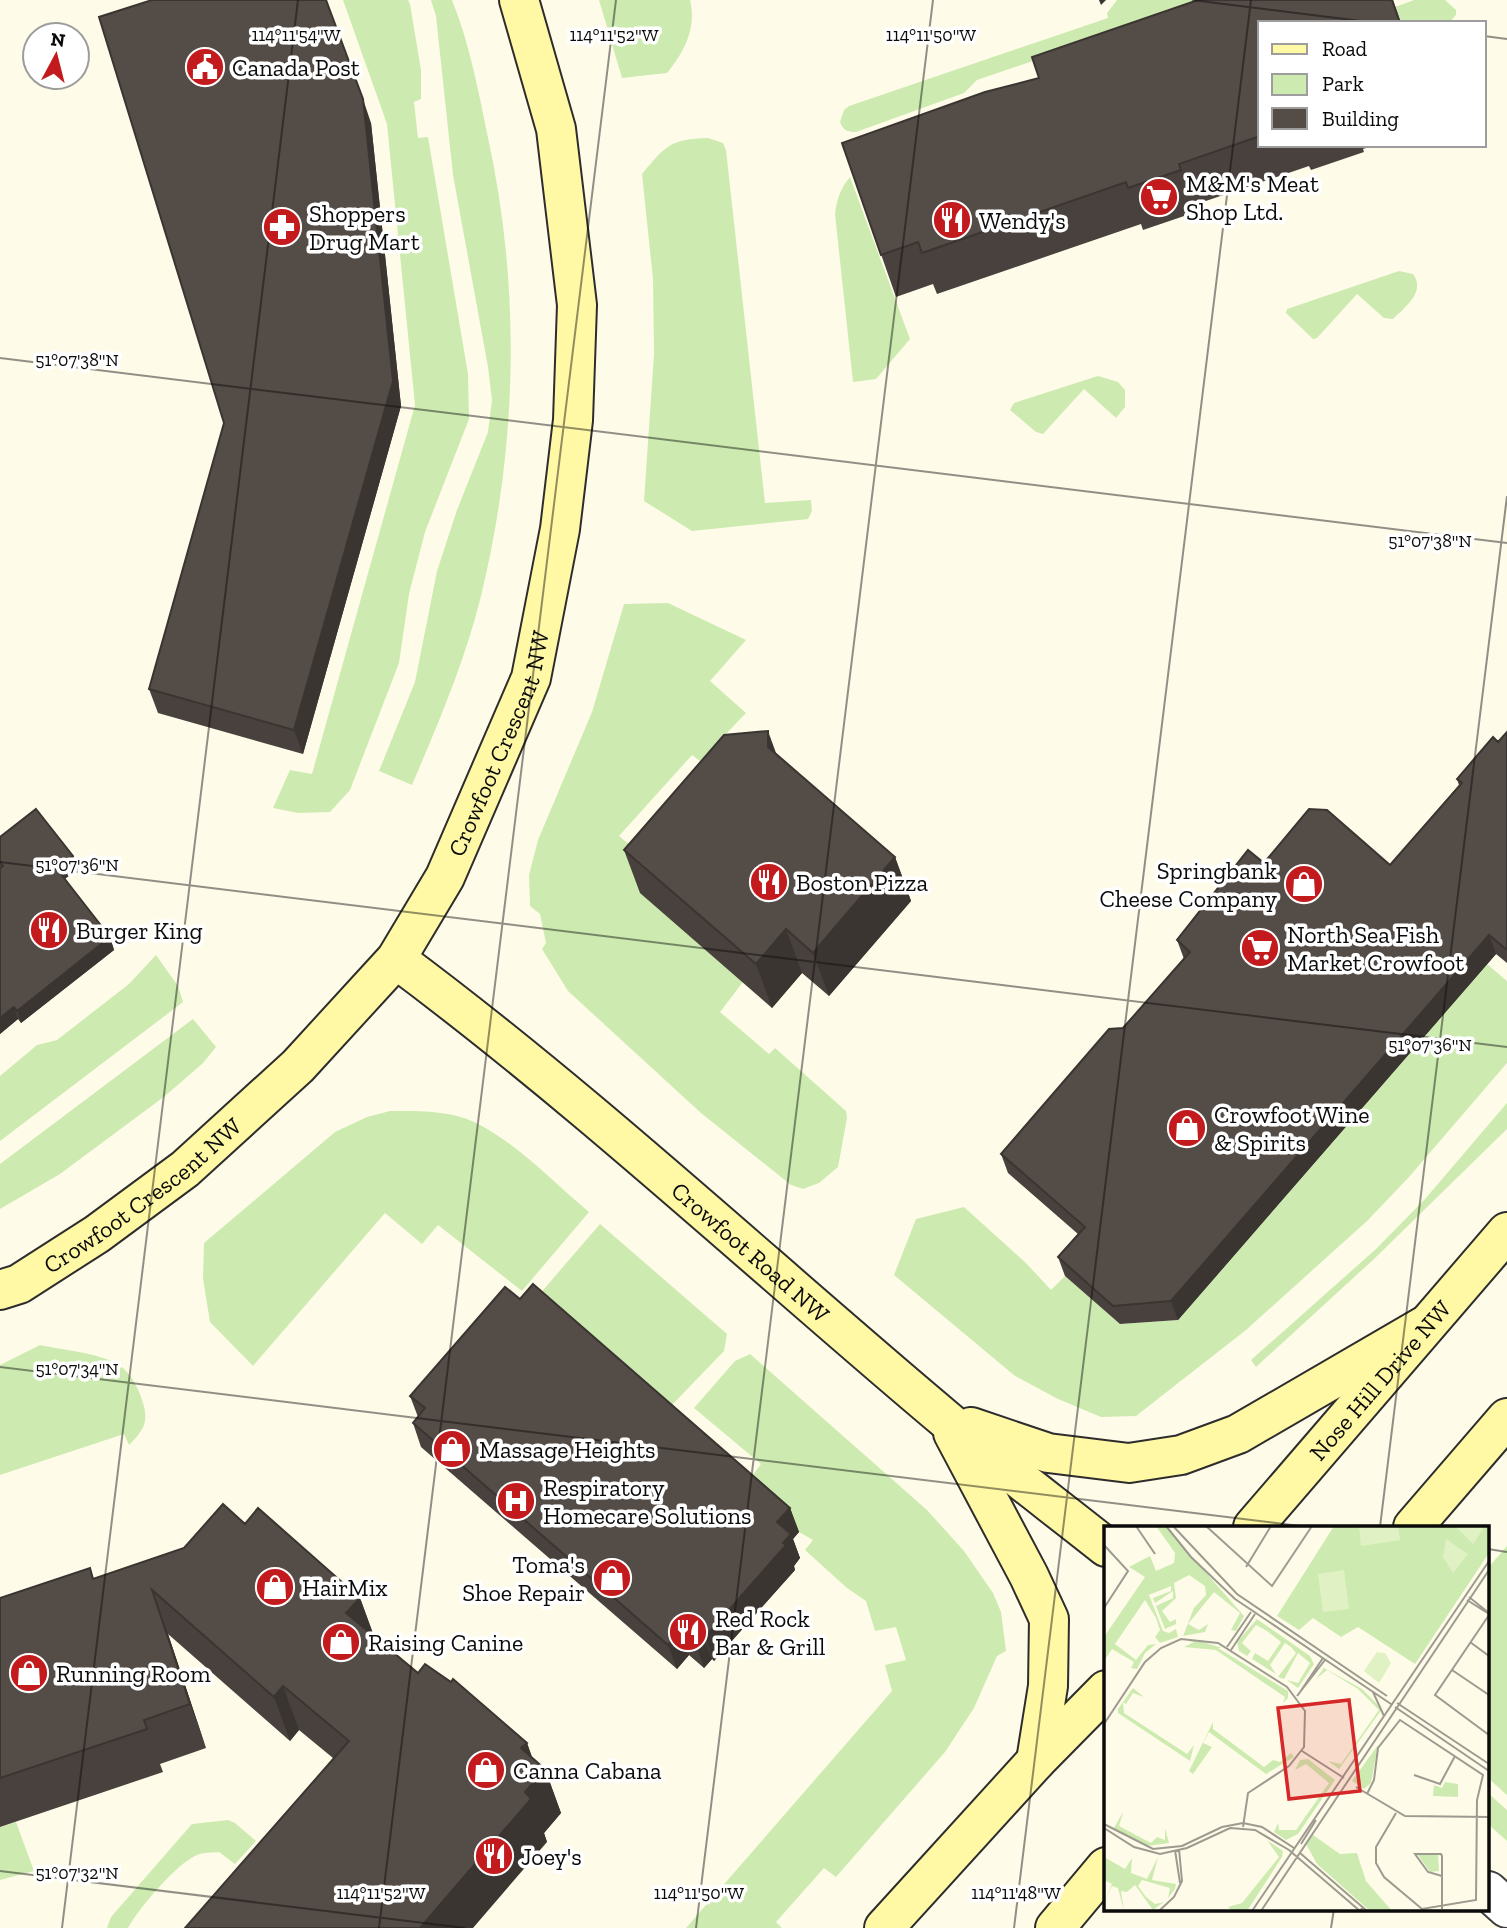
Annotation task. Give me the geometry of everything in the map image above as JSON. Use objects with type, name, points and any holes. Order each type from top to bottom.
[{"type":"street","name":"Crowfoot Crescent NW","points":[[0,1290],[19,1284],[97,1234],[185,1169],[298,1066],[396,959],[445,877],[531,678],[560,530],[573,420],[577,305],[556,129],[519,0]]},
{"type":"street","name":"Crowfoot Road NW","points":[[396,959],[472,1015],[792,1285],[945,1419],[1104,1545]]},
{"type":"street","name":"Nose Hill Drive NW","points":[[1254,1526],[1507,1233]]},
{"type":"street","points":[[945,1419],[1048,1453],[1129,1463],[1181,1455],[1238,1434],[1424,1326]]},
{"type":"street","points":[[1414,1526],[1507,1418]]},
{"type":"street","points":[[945,1419],[1049,1619],[1048,1686],[1036,1761]]},
{"type":"street","points":[[884,1928],[1036,1761],[1104,1692]]},
{"type":"street","points":[[1055,1928],[1104,1869]]},
{"type":"street","points":[[1490,1893],[1507,1908]]},
{"type":"street","points":[[1063,1928],[1104,1907]]},
{"type":"green space","points":[[343,0],[408,0],[410,4],[421,70],[421,99],[414,102],[418,138],[428,137],[468,374],[469,419],[425,532],[409,594],[399,663],[350,790],[330,812],[298,813],[273,808],[290,770],[312,774],[415,405],[387,124]]},
{"type":"green space","points":[[431,0],[452,0],[476,83],[498,191],[506,249],[511,365],[502,481],[481,596],[459,668],[412,785],[379,771],[415,682],[437,571],[457,510],[488,432],[492,400],[453,175],[436,16]]},
{"type":"green space","points":[[599,0],[690,0],[692,20],[688,39],[667,73],[622,78]]},
{"type":"green space","points":[[1117,0],[1213,0],[977,80],[964,93],[856,132],[850,132],[841,125],[844,110],[849,106],[1108,18],[1107,13]]},
{"type":"green space","points":[[1414,0],[1445,0],[1456,10],[1456,15],[1451,21],[1400,21],[1395,7]]},
{"type":"green space","points":[[708,138],[723,143],[726,150],[765,503],[811,500],[812,511],[808,519],[692,531],[644,501],[654,354],[653,279],[642,174],[657,156],[677,142]]},
{"type":"green space","points":[[850,177],[910,339],[876,379],[853,382],[835,214],[840,194]]},
{"type":"green space","points":[[1399,271],[1413,274],[1417,287],[1412,299],[1393,319],[1384,318],[1357,294],[1317,338],[1313,339],[1286,313],[1287,309]]},
{"type":"green space","points":[[1098,376],[1118,382],[1125,390],[1125,407],[1116,418],[1084,389],[1043,434],[1036,432],[1010,410],[1014,403]]},
{"type":"green space","points":[[668,603],[746,640],[710,681],[746,713],[700,761],[692,755],[619,836],[660,870],[743,982],[720,1012],[769,1054],[775,1048],[846,1111],[838,1167],[819,1183],[803,1189],[791,1185],[701,1113],[568,991],[542,949],[546,943],[540,914],[530,906],[529,875],[538,840],[592,712],[624,604]]},
{"type":"green space","points":[[156,955],[178,986],[183,1002],[0,1141],[0,1076],[37,1045],[57,1040],[129,984]]},
{"type":"green space","points":[[1487,964],[1507,981],[1507,1063],[1409,1177],[1367,1221],[1246,1330],[1136,1416],[1101,1417],[1058,1399],[1015,1376],[894,1275],[916,1219],[964,1207],[1026,1263],[1051,1290],[1065,1276],[1120,1324],[1178,1320]]},
{"type":"green space","points":[[193,1019],[216,1047],[203,1063],[165,1096],[60,1174],[0,1209],[0,1164]]},
{"type":"green space","points":[[1507,1103],[1507,1129],[1374,1259],[1256,1367],[1251,1360],[1376,1249],[1425,1199]]},
{"type":"green space","points":[[390,1111],[444,1113],[474,1122],[520,1152],[589,1212],[522,1291],[438,1225],[422,1244],[385,1213],[253,1366],[210,1322],[203,1279],[204,1243],[335,1132],[367,1117]]},
{"type":"green space","points":[[600,1224],[727,1334],[724,1351],[669,1408],[538,1296]]},
{"type":"green space","points":[[40,1345],[93,1355],[120,1366],[139,1393],[145,1410],[145,1421],[129,1445],[124,1434],[0,1475],[0,1365]]},
{"type":"green space","points":[[750,1354],[927,1510],[964,1551],[993,1593],[1001,1612],[1006,1651],[997,1656],[974,1708],[945,1752],[836,1877],[824,1868],[776,1922],[782,1928],[686,1928],[892,1691],[885,1665],[906,1660],[896,1627],[875,1631],[866,1601],[847,1588],[805,1550],[813,1540],[799,1532],[749,1480],[761,1464],[694,1408],[735,1361]]},
{"type":"green space","points":[[1507,1546],[1507,1795],[1490,1780],[1490,1566]]},
{"type":"green space","points":[[1490,1795],[1507,1810],[1507,1841],[1490,1826]]},
{"type":"green space","points":[[228,1820],[256,1841],[235,1864],[219,1852],[197,1855],[179,1867],[159,1887],[128,1928],[107,1928],[111,1917],[192,1824]]},
{"type":"green space","points":[[16,1822],[34,1871],[0,1880],[0,1827]]},
{"type":"building","points":[[152,0],[326,0],[363,99],[393,381],[294,730],[149,689],[224,423],[99,17]]},
{"type":"building","points":[[1198,0],[1392,0],[1399,21],[1258,21],[1258,137],[1179,164],[1181,170],[1128,188],[1126,182],[922,253],[918,242],[881,255],[842,143],[985,92],[1039,78],[1032,57]]},
{"type":"building","name":"Boston Pizza","points":[[768,731],[768,747],[895,857],[813,953],[786,929],[756,964],[624,850],[724,735]]},
{"type":"building","points":[[1507,732],[1507,950],[1489,935],[1171,1301],[1113,1306],[1058,1257],[1085,1227],[1001,1154],[1109,1029],[1123,1028],[1190,952],[1177,940],[1248,850],[1264,863],[1309,809],[1327,810],[1390,865],[1462,783],[1457,779],[1493,737],[1498,742]]},
{"type":"building","name":"Burger King","points":[[36,809],[73,856],[57,869],[110,937],[17,1011],[14,1007],[0,1018],[0,868],[3,866],[0,862],[0,837]]},
{"type":"building","points":[[533,1284],[790,1508],[777,1522],[791,1534],[783,1543],[786,1545],[696,1644],[680,1630],[668,1645],[413,1423],[425,1408],[410,1396],[505,1287],[520,1299]]},
{"type":"building","points":[[223,1504],[245,1524],[258,1508],[360,1598],[346,1613],[418,1673],[425,1664],[451,1682],[453,1679],[527,1743],[521,1748],[545,1769],[525,1792],[531,1799],[420,1928],[185,1928],[349,1741],[283,1686],[274,1697],[152,1590],[190,1704],[144,1720],[147,1729],[0,1778],[0,1598],[90,1568],[93,1579],[184,1548]]},
{"type":"place","name":"Canada Post","points":[[205,67]]},
{"type":"place","name":"M&M's Meat Shop Ltd.","points":[[1159,197]]},
{"type":"place","name":"Wendy's","points":[[952,220]]},
{"type":"place","name":"Shoppers Drug Mart","points":[[282,227]]},
{"type":"place","name":"Boston Pizza","points":[[769,882]]},
{"type":"place","name":"Springbank Cheese Company","points":[[1304,884]]},
{"type":"place","name":"Burger King","points":[[49,930]]},
{"type":"place","name":"North Sea Fish Market Crowfoot","points":[[1260,948]]},
{"type":"place","name":"Crowfoot Wine & Spirits","points":[[1187,1128]]},
{"type":"place","name":"Massage Heights","points":[[452,1449]]},
{"type":"place","name":"Respiratory Homecare Solutions","points":[[516,1501]]},
{"type":"place","name":"Toma's Shoe Repair","points":[[612,1578]]},
{"type":"place","name":"HairMix","points":[[275,1587]]},
{"type":"place","name":"Red Rock Bar & Grill","points":[[688,1632]]},
{"type":"place","name":"Raising Canine","points":[[341,1642]]},
{"type":"place","name":"Running Room","points":[[29,1673]]},
{"type":"place","name":"Canna Cabana","points":[[486,1770]]},
{"type":"place","name":"Joey's","points":[[494,1856]]}]
